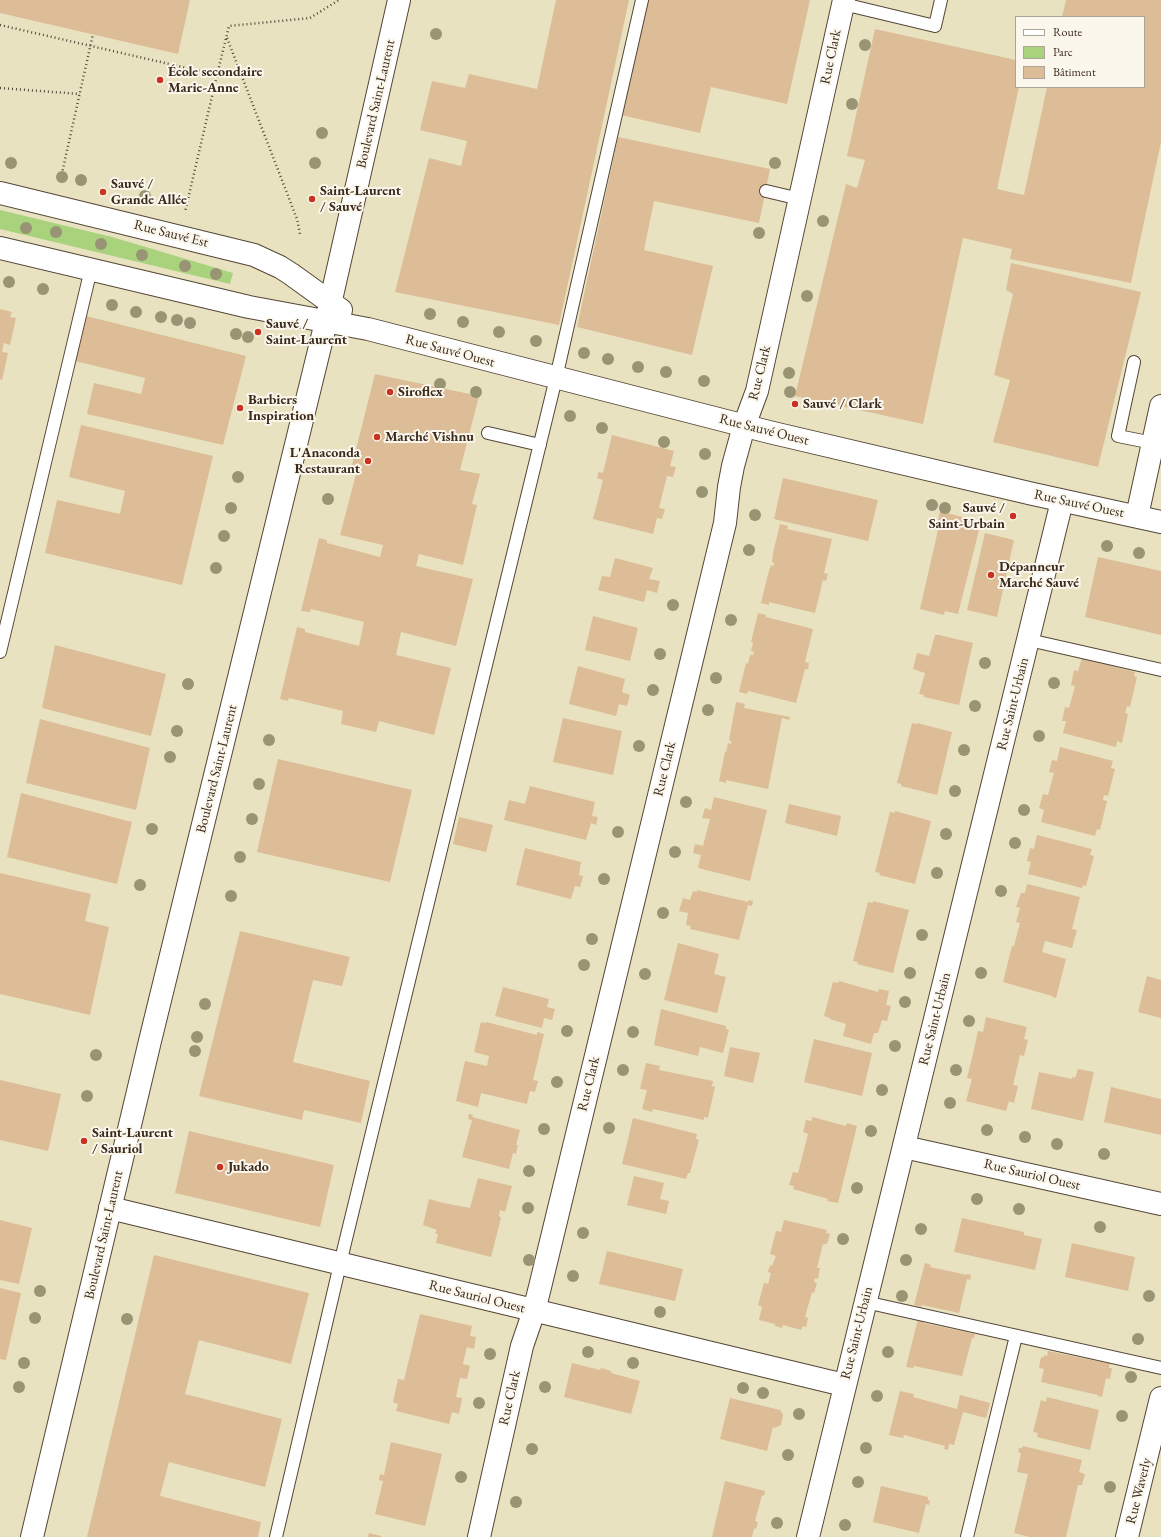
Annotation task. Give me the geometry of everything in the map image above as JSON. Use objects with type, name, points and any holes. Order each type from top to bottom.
[{"type":"street","name":"Boulevard Saint-Laurent","points":[[32,1537],[110,1208],[328,312],[399,0]]},
{"type":"street","name":"Rue Clark","points":[[478,1537],[521,1352],[534,1311],[725,523],[729,487],[744,426],[757,391],[843,2]]},
{"type":"street","name":"Rue Sauvé Est","points":[[0,193],[254,255],[280,267],[328,312]]},
{"type":"street","points":[[0,248],[249,307],[328,312]]},
{"type":"street","name":"Rue Sauvé Ouest","points":[[328,312],[368,329],[744,426],[1062,501],[1161,522]]},
{"type":"street","points":[[1136,516],[1161,406]]},
{"type":"street","name":"Rue Saint-Urbain","points":[[808,1537],[844,1385],[904,1147],[1062,501]]},
{"type":"street","name":"Rue Sauriol Ouest","points":[[904,1147],[1161,1204]]},
{"type":"street","name":"Rue Sauriol Ouest","points":[[110,1208],[844,1385]]},
{"type":"street","name":"Rue Waverly","points":[[1127,1537],[1161,1398]]},
{"type":"lane","points":[[276,1537],[540,446],[642,0]]},
{"type":"lane","points":[[843,2],[935,26],[941,0]]},
{"type":"lane","points":[[766,191],[800,199]]},
{"type":"lane","points":[[0,652],[91,269]]},
{"type":"lane","points":[[1134,362],[1118,436],[1153,444]]},
{"type":"lane","points":[[488,433],[540,446]]},
{"type":"lane","points":[[1029,640],[1161,670]]},
{"type":"lane","points":[[865,1302],[1161,1368]]},
{"type":"lane","points":[[967,1537],[1016,1336]]},
{"type":"path","points":[[184,212],[229,26],[310,18],[339,0]]},
{"type":"path","points":[[0,25],[217,75]]},
{"type":"path","points":[[60,182],[93,34]]},
{"type":"path","points":[[227,38],[297,218],[300,234]]},
{"type":"path","points":[[0,88],[80,94]]},
{"type":"green space","points":[[0,210],[112,237],[233,273],[230,284],[0,229]]},
{"type":"building","points":[[0,0],[190,0],[178,54],[0,13]]},
{"type":"building","points":[[556,0],[629,0],[559,325],[395,292],[429,158],[461,166],[467,141],[420,130],[432,81],[465,88],[469,74],[537,89]]},
{"type":"building","points":[[647,0],[810,0],[787,104],[711,87],[700,133],[621,115]]},
{"type":"building","points":[[1066,0],[1161,0],[1161,142],[1131,283],[1010,259],[1012,249],[963,238],[923,424],[795,396],[846,184],[857,188],[865,160],[847,156],[875,29],[1015,60],[1015,88],[1019,88],[997,189],[1024,195],[1047,88],[1145,88],[1145,16],[1062,16]]},
{"type":"building","points":[[618,137],[770,169],[759,223],[654,201],[644,250],[713,266],[692,355],[577,327]]},
{"type":"building","points":[[1011,263],[1141,292],[1098,467],[993,442],[1010,380],[994,375],[1013,294],[1006,290]]},
{"type":"building","points":[[0,309],[12,312],[10,317],[16,318],[10,345],[4,343],[3,347],[2,352],[8,353],[2,380],[0,379]]},
{"type":"building","points":[[86,316],[246,356],[223,445],[87,414],[94,383],[141,394],[145,378],[75,361]]},
{"type":"building","points":[[375,374],[479,396],[460,470],[480,474],[472,504],[477,505],[463,565],[419,554],[416,566],[473,579],[456,646],[401,632],[396,655],[451,668],[434,735],[379,721],[376,732],[341,724],[343,711],[289,698],[288,701],[280,699],[297,627],[305,629],[305,632],[359,646],[364,622],[311,609],[310,612],[301,611],[319,538],[327,540],[327,543],[380,557],[383,545],[340,535],[356,474],[350,473]]},
{"type":"building","points":[[81,425],[213,456],[182,585],[45,553],[57,500],[120,514],[125,491],[69,477]]},
{"type":"building","points":[[612,435],[674,451],[670,466],[676,467],[673,477],[667,476],[659,508],[665,509],[662,519],[657,518],[653,534],[593,519],[603,480],[597,478],[598,472],[603,473]]},
{"type":"building","points":[[783,478],[878,500],[868,541],[774,519]]},
{"type":"building","points":[[940,511],[981,522],[958,614],[945,611],[944,615],[920,609],[938,530],[936,529]]},
{"type":"building","points":[[780,524],[788,526],[787,529],[832,539],[824,573],[828,574],[826,581],[823,580],[815,613],[769,602],[769,605],[761,603],[771,565],[774,566],[774,563],[772,562],[773,553]]},
{"type":"building","name":"Dépanneur Marché Sauvé","points":[[985,533],[1014,540],[997,617],[967,610]]},
{"type":"building","points":[[1098,557],[1161,571],[1161,635],[1085,617]]},
{"type":"building","points":[[615,558],[653,568],[649,579],[660,581],[657,593],[647,590],[644,602],[598,590],[602,576],[610,577]]},
{"type":"building","points":[[758,613],[766,615],[766,617],[813,629],[805,662],[809,663],[808,669],[805,669],[796,703],[748,691],[747,694],[739,692],[746,663],[748,664],[750,655],[753,655],[754,652],[751,651],[753,642],[751,642]]},
{"type":"building","points":[[593,616],[638,628],[630,661],[585,650]]},
{"type":"building","points":[[935,635],[973,643],[959,705],[924,697],[924,695],[919,694],[925,673],[913,669],[917,653],[929,656]]},
{"type":"building","points":[[55,645],[166,674],[151,736],[42,708]]},
{"type":"building","points":[[1082,658],[1135,672],[1134,676],[1137,677],[1130,707],[1127,706],[1125,713],[1128,714],[1122,743],[1117,741],[1116,747],[1063,733],[1066,721],[1062,721],[1065,707],[1069,708],[1075,686],[1071,685],[1074,670],[1078,671]]},
{"type":"building","points":[[578,666],[625,679],[622,692],[630,695],[627,706],[619,704],[616,716],[569,704]]},
{"type":"building","points":[[736,702],[745,704],[744,708],[790,717],[789,720],[782,718],[768,789],[726,780],[726,783],[719,781],[725,752],[728,743],[731,744],[731,741],[729,740]]},
{"type":"building","points":[[563,718],[622,731],[613,775],[553,762]]},
{"type":"building","points":[[40,719],[150,748],[136,810],[26,783]]},
{"type":"building","points":[[912,723],[952,732],[937,795],[901,786],[901,784],[897,783]]},
{"type":"building","points":[[1060,747],[1113,761],[1111,768],[1115,769],[1108,796],[1104,795],[1103,800],[1107,801],[1100,830],[1097,829],[1095,836],[1041,822],[1044,810],[1039,808],[1043,794],[1048,795],[1054,773],[1049,772],[1052,760],[1057,761]]},
{"type":"building","points":[[278,759],[412,790],[390,882],[257,852]]},
{"type":"building","points":[[530,786],[595,802],[592,816],[598,817],[596,825],[591,823],[586,840],[504,820],[509,800],[525,804]]},
{"type":"building","points":[[21,793],[132,822],[117,884],[7,857]]},
{"type":"building","points":[[714,797],[767,810],[750,881],[698,868],[701,855],[693,853],[695,844],[703,846],[710,819],[702,818],[705,808],[711,810]]},
{"type":"building","points":[[789,804],[841,816],[837,836],[785,823]]},
{"type":"building","points":[[895,811],[931,821],[915,884],[879,875],[880,873],[875,872],[890,812],[895,813]]},
{"type":"building","points":[[459,817],[493,825],[486,852],[453,844]]},
{"type":"building","points":[[1037,835],[1092,849],[1090,855],[1094,856],[1086,886],[1083,885],[1082,888],[1028,874],[1031,862],[1027,861],[1030,848],[1034,849]]},
{"type":"building","points":[[525,848],[581,862],[579,875],[583,876],[580,887],[575,886],[571,899],[516,885]]},
{"type":"building","points":[[0,873],[91,894],[85,921],[109,927],[90,1015],[0,994]]},
{"type":"building","points":[[1027,884],[1080,897],[1072,929],[1077,930],[1072,948],[1045,941],[1042,952],[1066,959],[1056,998],[1003,982],[1012,946],[1014,946],[1020,923],[1016,922],[1020,908],[1016,907],[1021,893],[1025,893]]},
{"type":"building","points":[[697,890],[748,902],[749,900],[753,901],[752,906],[748,905],[739,940],[690,929],[691,926],[686,925],[688,913],[679,911],[683,898],[690,900],[693,891],[697,892]]},
{"type":"building","points":[[873,901],[909,910],[893,973],[857,964],[858,962],[853,961],[868,902],[873,903]]},
{"type":"building","points":[[240,931],[350,957],[342,986],[313,980],[293,1062],[370,1081],[361,1123],[304,1110],[302,1120],[199,1096]]},
{"type":"building","points":[[678,943],[719,954],[714,974],[726,977],[717,1013],[664,1000]]},
{"type":"building","points":[[1147,976],[1161,980],[1161,1018],[1138,1012]]},
{"type":"building","points":[[839,981],[878,992],[879,989],[889,991],[886,1005],[891,1006],[887,1021],[882,1020],[878,1033],[874,1033],[871,1044],[843,1036],[846,1024],[824,1016],[833,982],[838,983]]},
{"type":"building","points":[[503,987],[549,999],[547,1007],[555,1009],[552,1020],[544,1018],[542,1028],[495,1016]]},
{"type":"building","points":[[661,1009],[726,1026],[726,1029],[729,1030],[723,1053],[700,1047],[698,1056],[654,1045]]},
{"type":"building","points":[[986,1017],[1027,1027],[1024,1039],[1028,1040],[1024,1056],[1020,1055],[1013,1085],[1018,1086],[1014,1103],[1009,1101],[1006,1111],[966,1101],[972,1079],[967,1078],[978,1031],[983,1032]]},
{"type":"building","points":[[481,1022],[537,1035],[537,1032],[544,1034],[533,1080],[538,1081],[535,1092],[530,1091],[527,1104],[481,1093],[478,1107],[456,1101],[465,1061],[487,1066],[489,1056],[474,1052]]},
{"type":"building","points":[[814,1039],[872,1053],[862,1096],[804,1082]]},
{"type":"building","points":[[730,1047],[760,1053],[753,1083],[724,1076]]},
{"type":"building","points":[[646,1063],[660,1066],[659,1070],[713,1081],[712,1086],[715,1087],[708,1118],[704,1117],[704,1120],[653,1109],[652,1112],[642,1109],[647,1090],[640,1089]]},
{"type":"building","points":[[1078,1069],[1094,1072],[1083,1121],[1031,1109],[1039,1072],[1072,1079],[1072,1077],[1075,1078]]},
{"type":"building","points":[[0,1080],[61,1094],[48,1151],[0,1140]]},
{"type":"building","points":[[1111,1087],[1161,1099],[1161,1135],[1104,1122]]},
{"type":"building","points":[[469,1114],[473,1115],[472,1117],[520,1130],[516,1145],[518,1145],[516,1154],[513,1153],[509,1169],[462,1157],[472,1120],[468,1119]]},
{"type":"building","points":[[812,1117],[846,1126],[847,1123],[857,1126],[838,1203],[827,1201],[828,1199],[793,1189],[794,1186],[789,1185],[793,1172],[798,1173],[808,1134],[803,1132],[806,1120],[812,1121]]},
{"type":"building","points":[[633,1118],[697,1134],[696,1139],[699,1140],[690,1173],[688,1173],[686,1179],[622,1164]]},
{"type":"building","points":[[189,1131],[334,1165],[320,1227],[175,1193]]},
{"type":"building","points":[[634,1176],[664,1183],[660,1199],[669,1201],[666,1214],[627,1205]]},
{"type":"building","points":[[478,1178],[512,1186],[505,1212],[500,1210],[499,1216],[501,1218],[491,1257],[436,1243],[438,1234],[435,1233],[437,1230],[423,1225],[429,1199],[470,1208]]},
{"type":"building","points":[[962,1218],[1024,1232],[1024,1235],[1042,1239],[1035,1270],[954,1252]]},
{"type":"building","points":[[0,1220],[32,1228],[19,1284],[0,1280]]},
{"type":"building","points":[[784,1220],[827,1230],[826,1233],[830,1234],[827,1244],[823,1244],[817,1268],[820,1268],[818,1279],[815,1278],[814,1282],[817,1283],[814,1293],[812,1292],[805,1317],[808,1318],[806,1327],[803,1326],[801,1330],[783,1325],[782,1328],[775,1326],[775,1324],[759,1320],[762,1307],[758,1305],[764,1283],[768,1284],[771,1273],[768,1272],[770,1265],[772,1266],[776,1256],[770,1254],[776,1231],[781,1232]]},
{"type":"building","points":[[1072,1243],[1135,1257],[1128,1291],[1065,1277]]},
{"type":"building","points":[[607,1251],[683,1269],[675,1301],[599,1284]]},
{"type":"building","points":[[154,1255],[309,1293],[291,1364],[199,1340],[185,1394],[282,1419],[265,1487],[169,1462],[160,1496],[261,1522],[258,1537],[87,1537]]},
{"type":"building","points":[[925,1263],[931,1265],[930,1267],[971,1275],[970,1280],[967,1279],[959,1313],[922,1305],[921,1307],[914,1305]]},
{"type":"building","points":[[0,1288],[21,1293],[6,1360],[0,1359]]},
{"type":"building","points":[[420,1314],[472,1326],[470,1336],[476,1337],[474,1349],[467,1347],[463,1364],[470,1366],[467,1379],[460,1378],[456,1397],[462,1398],[459,1414],[452,1412],[449,1424],[396,1411],[398,1404],[393,1402],[398,1379],[404,1380]]},
{"type":"building","points":[[918,1319],[924,1321],[924,1323],[975,1334],[974,1338],[972,1338],[962,1376],[914,1366],[913,1368],[906,1367]]},
{"type":"building","points":[[1048,1351],[1110,1363],[1109,1368],[1112,1368],[1110,1379],[1106,1378],[1102,1397],[1041,1382],[1044,1369],[1039,1368],[1041,1357],[1043,1358],[1044,1355],[1047,1356]]},
{"type":"building","points":[[572,1363],[600,1370],[601,1368],[611,1371],[611,1373],[640,1381],[631,1414],[564,1397]]},
{"type":"building","points":[[900,1391],[914,1394],[913,1397],[957,1409],[960,1395],[990,1403],[986,1418],[963,1412],[954,1445],[949,1444],[948,1450],[944,1449],[945,1446],[904,1435],[903,1438],[889,1435]]},
{"type":"building","points":[[1047,1397],[1099,1410],[1090,1450],[1037,1437],[1038,1433],[1033,1432],[1041,1400],[1046,1402]]},
{"type":"building","points":[[730,1398],[780,1410],[783,1415],[781,1425],[775,1428],[773,1427],[767,1451],[720,1439]]},
{"type":"building","points":[[391,1442],[442,1454],[425,1526],[375,1514],[383,1481],[379,1480],[380,1474],[384,1475]]},
{"type":"building","points":[[1023,1446],[1082,1460],[1079,1472],[1085,1474],[1082,1485],[1078,1485],[1066,1537],[1029,1537],[1014,1533],[1028,1474],[1017,1472],[1021,1453],[1018,1452],[1019,1448],[1022,1448]]},
{"type":"building","points":[[725,1481],[765,1491],[764,1496],[762,1495],[755,1521],[758,1522],[756,1529],[754,1528],[752,1537],[712,1537]]},
{"type":"building","points":[[881,1486],[928,1497],[928,1500],[930,1501],[929,1505],[926,1504],[919,1533],[873,1522]]},
{"type":"building","points":[[369,1533],[381,1536],[381,1537],[368,1537]]},
{"type":"place","name":"École secondaire Marie-Anne","points":[[160,80]]},
{"type":"place","name":"Sauvé / Grande Allée","points":[[103,192]]},
{"type":"place","name":"Saint-Laurent / Sauvé","points":[[312,199]]},
{"type":"place","name":"Sauvé / Saint-Laurent","points":[[258,332]]},
{"type":"place","name":"Siroflex","points":[[390,392]]},
{"type":"place","name":"Sauvé / Clark","points":[[795,404]]},
{"type":"place","name":"Barbiers Inspiration","points":[[240,408]]},
{"type":"place","name":"Marché Vishnu","points":[[377,437]]},
{"type":"place","name":"L'Anaconda Restaurant","points":[[368,461]]},
{"type":"place","name":"Sauvé / Saint-Urbain","points":[[1013,516]]},
{"type":"place","name":"Dépanneur Marché Sauvé","points":[[991,575]]},
{"type":"place","name":"Saint-Laurent / Sauriol","points":[[84,1141]]},
{"type":"place","name":"Jukado","points":[[220,1167]]}]
